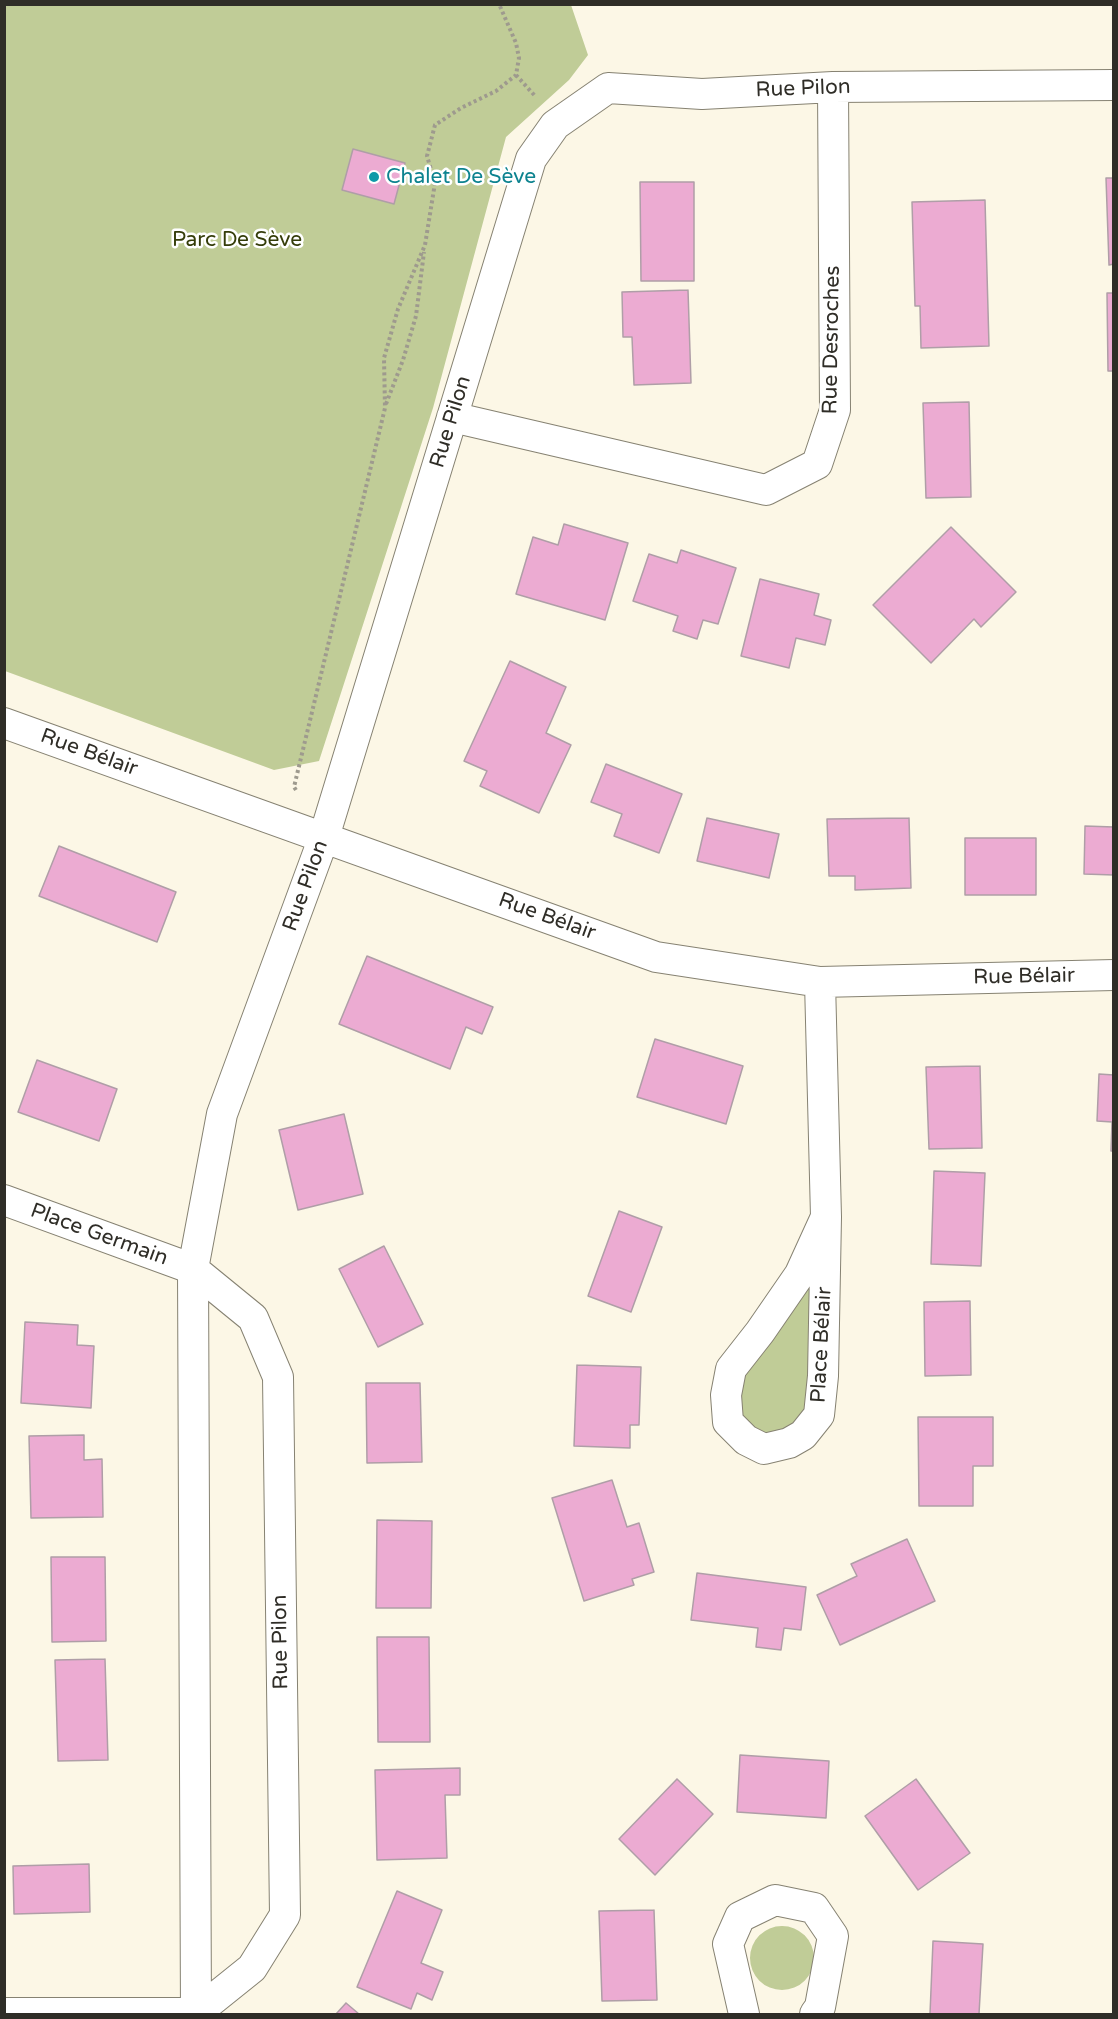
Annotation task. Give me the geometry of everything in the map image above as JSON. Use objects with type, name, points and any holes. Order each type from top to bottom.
[{"type":"street","name":"Rue Pilon","points":[[196,2014],[193,1269],[222,1114],[324,837],[531,159],[555,125],[608,88],[702,94],[833,87],[1113,85]]},
{"type":"street","name":"Rue Desroches","points":[[452,417],[766,490],[817,464],[835,410],[833,87]]},
{"type":"street","name":"Rue Bélair","points":[[4,723],[656,957],[820,982],[1113,975]]},
{"type":"street","name":"Place Bélair","points":[[820,982],[826,1217],[823,1376],[819,1415],[803,1435],[789,1443],[764,1449],[746,1440],[728,1422],[726,1395],[731,1369],[800,1274],[826,1217]]},
{"type":"street","name":"Place Germain","points":[[4,1200],[193,1269]]},
{"type":"street","name":"Rue Pilon","points":[[193,1269],[253,1318],[278,1377],[285,1915],[252,1968],[196,2014]]},
{"type":"street","points":[[744,2014],[728,1944],[740,1917],[775,1900],[814,1908],[833,1936],[820,2007],[815,2014]]},
{"type":"street","points":[[4,2013],[196,2014]]},
{"type":"path","points":[[324,837],[294,788],[385,408],[416,316],[435,183],[427,156],[435,124],[496,91],[516,75],[519,58],[516,43],[499,4]]},
{"type":"path","points":[[385,408],[384,358],[398,309],[425,245]]},
{"type":"green space","name":"Parc De Sève","points":[[4,5],[571,5],[588,55],[569,80],[506,137],[433,408],[319,761],[274,770],[5,671]]},
{"type":"green space","points":[[818,1252],[815,1332],[804,1413],[789,1429],[762,1436],[737,1416],[741,1372]]},
{"type":"green space","points":[[776,1926],[788,1926],[805,1935],[812,1946],[814,1958],[812,1970],[805,1981],[788,1990],[776,1990],[764,1985],[755,1976],[750,1964],[750,1952],[755,1940],[764,1931]]},
{"type":"building","name":"Chalet De Sève","points":[[353,149],[405,163],[394,204],[342,190]]},
{"type":"building","points":[[1106,178],[1114,178],[1114,264],[1109,265]]},
{"type":"building","points":[[640,182],[694,182],[694,281],[641,281]]},
{"type":"building","points":[[985,200],[989,346],[921,348],[920,306],[915,306],[912,202]]},
{"type":"building","points":[[688,290],[691,383],[634,385],[632,337],[623,337],[622,292]]},
{"type":"building","points":[[1107,293],[1114,293],[1114,371],[1108,371]]},
{"type":"building","points":[[969,402],[971,497],[926,498],[923,403]]},
{"type":"building","points":[[564,524],[628,543],[605,620],[516,594],[533,537],[558,545]]},
{"type":"building","points":[[951,527],[1016,592],[981,627],[974,619],[931,663],[873,605]]},
{"type":"building","points":[[681,550],[736,568],[718,624],[703,620],[697,639],[673,631],[678,616],[633,601],[649,554],[677,563]]},
{"type":"building","points":[[760,579],[819,594],[814,615],[831,620],[825,645],[796,638],[789,668],[741,656]]},
{"type":"building","points":[[510,661],[566,687],[546,733],[571,745],[539,813],[480,786],[487,771],[464,761]]},
{"type":"building","points":[[606,764],[682,794],[659,853],[614,836],[622,814],[591,802]]},
{"type":"building","points":[[707,818],[779,834],[769,878],[697,861]]},
{"type":"building","points":[[909,818],[911,888],[855,890],[855,876],[829,876],[827,819]]},
{"type":"building","points":[[1085,826],[1114,827],[1114,875],[1084,874]]},
{"type":"building","points":[[965,838],[1036,838],[1036,895],[965,895]]},
{"type":"building","points":[[59,846],[176,892],[157,942],[39,896]]},
{"type":"building","points":[[367,956],[493,1007],[482,1034],[466,1027],[450,1069],[339,1024]]},
{"type":"building","points":[[655,1039],[743,1066],[726,1124],[637,1097]]},
{"type":"building","points":[[37,1060],[117,1089],[99,1141],[18,1112]]},
{"type":"building","points":[[980,1066],[982,1148],[929,1149],[926,1067]]},
{"type":"building","points":[[1099,1074],[1114,1075],[1114,1151],[1111,1151],[1112,1122],[1097,1121]]},
{"type":"building","points":[[344,1114],[363,1194],[298,1210],[279,1130]]},
{"type":"building","points":[[934,1171],[985,1173],[981,1266],[931,1264]]},
{"type":"building","points":[[619,1211],[662,1227],[631,1312],[588,1296]]},
{"type":"building","points":[[384,1246],[423,1324],[378,1347],[339,1269]]},
{"type":"building","points":[[970,1301],[971,1375],[925,1376],[924,1302]]},
{"type":"building","points":[[25,1322],[78,1325],[77,1345],[94,1346],[91,1408],[21,1403]]},
{"type":"building","points":[[577,1365],[641,1367],[639,1425],[630,1425],[630,1448],[574,1446]]},
{"type":"building","points":[[366,1383],[420,1383],[422,1462],[367,1463]]},
{"type":"building","points":[[918,1417],[993,1417],[993,1466],[973,1466],[973,1506],[919,1506]]},
{"type":"building","points":[[84,1435],[84,1460],[102,1459],[103,1517],[31,1518],[29,1436]]},
{"type":"building","points":[[612,1480],[627,1527],[639,1523],[654,1572],[632,1579],[634,1585],[584,1601],[552,1498]]},
{"type":"building","points":[[377,1520],[432,1521],[431,1608],[376,1608]]},
{"type":"building","points":[[907,1539],[935,1601],[840,1645],[817,1595],[857,1576],[851,1564]]},
{"type":"building","points":[[51,1557],[105,1557],[106,1641],[52,1642]]},
{"type":"building","points":[[697,1573],[806,1587],[801,1630],[784,1628],[781,1650],[756,1647],[758,1628],[691,1620]]},
{"type":"building","points":[[377,1637],[429,1637],[430,1742],[378,1742]]},
{"type":"building","points":[[105,1659],[108,1760],[58,1761],[55,1660]]},
{"type":"building","points":[[740,1755],[829,1761],[826,1818],[737,1812]]},
{"type":"building","points":[[460,1768],[460,1795],[445,1795],[447,1858],[377,1860],[375,1770]]},
{"type":"building","points":[[677,1779],[713,1814],[655,1875],[619,1839]]},
{"type":"building","points":[[916,1779],[970,1853],[918,1890],[865,1816]]},
{"type":"building","points":[[89,1864],[90,1912],[14,1914],[13,1866]]},
{"type":"building","points":[[397,1891],[442,1910],[421,1963],[443,1972],[432,2000],[417,1993],[411,2009],[357,1987]]},
{"type":"building","points":[[654,1910],[657,2000],[602,2001],[599,1911]]},
{"type":"building","points":[[933,1941],[983,1944],[979,2014],[930,2014]]},
{"type":"building","points":[[346,2003],[359,2014],[336,2014]]},
{"type":"place","name":"Chalet De Sève","points":[[374,177]]}]
